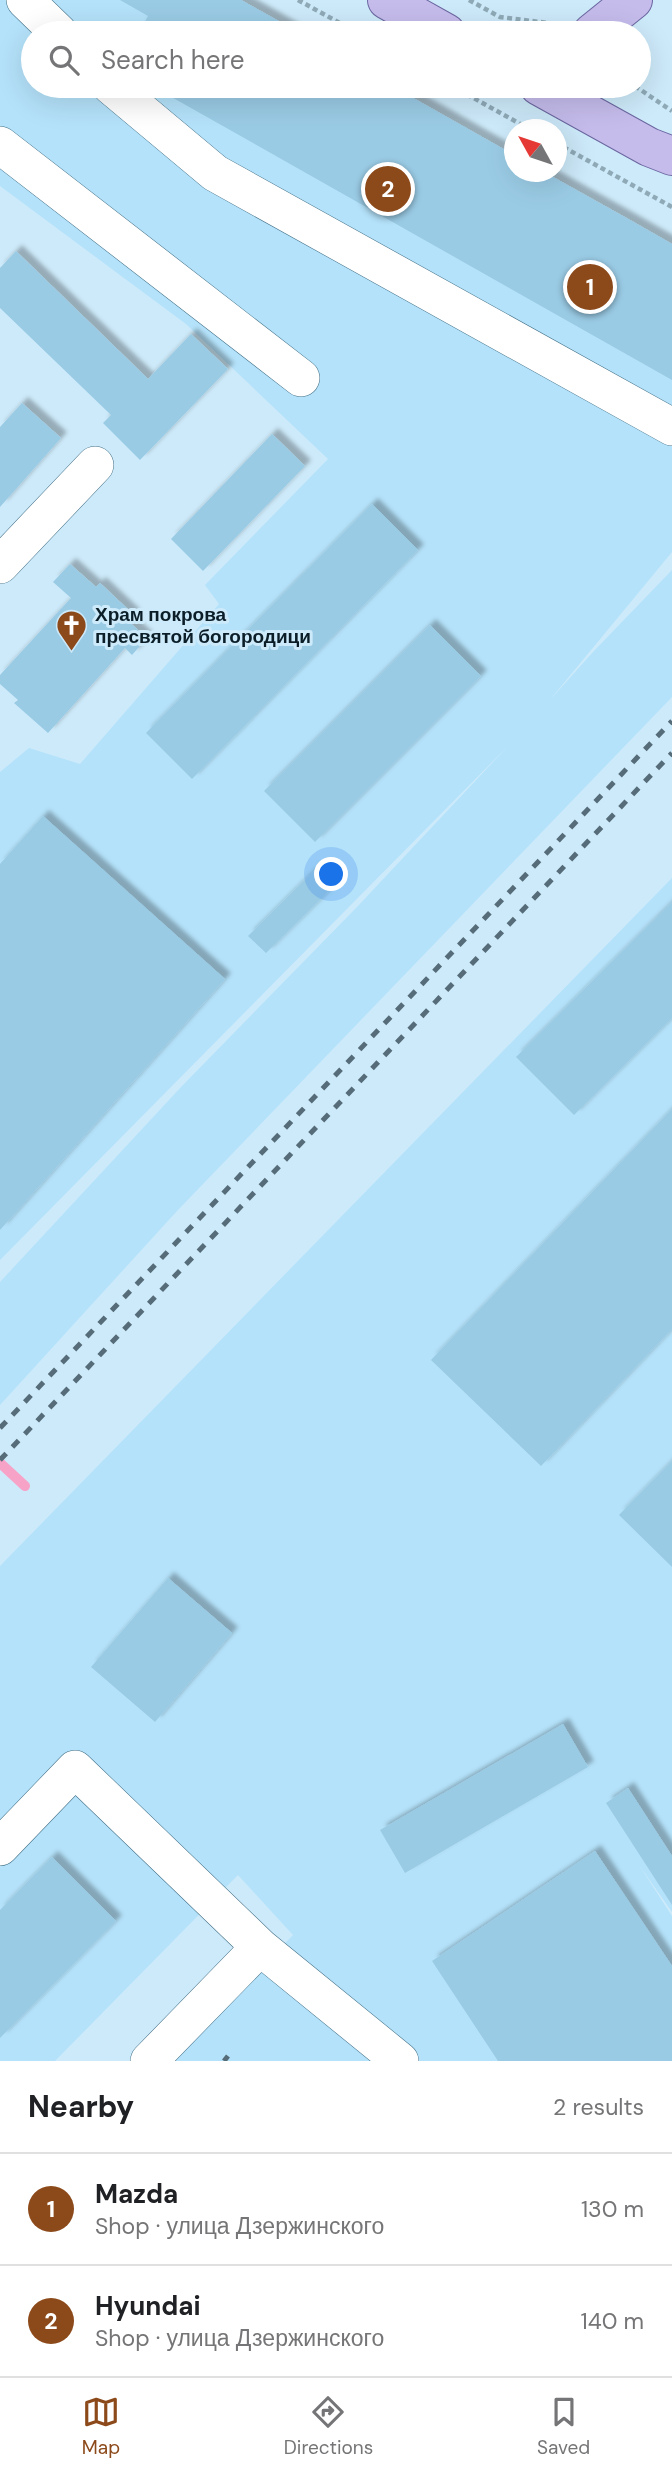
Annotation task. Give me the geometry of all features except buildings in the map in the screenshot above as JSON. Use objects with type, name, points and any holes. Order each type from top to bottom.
[{"type":"main road","points":[[387,0],[425,21]]},
{"type":"main road","points":[[607,21],[633,0]]},
{"type":"main road","points":[[564,98],[649,147],[672,156]]},
{"type":"street","points":[[25,0],[47,21]]},
{"type":"street","points":[[125,98],[215,173],[672,427]]},
{"type":"street","points":[[0,145],[301,378]]},
{"type":"street","points":[[0,565],[95,465]]},
{"type":"street","points":[[0,1847],[75,1769],[260,1947],[400,2061]]},
{"type":"street","points":[[149,2061],[260,1947]]},
{"type":"path","points":[[298,0],[336,21]]},
{"type":"path","points":[[469,0],[500,17],[532,21]]},
{"type":"path","points":[[651,97],[672,111]]},
{"type":"path","points":[[474,98],[511,119]]},
{"type":"path","points":[[567,150],[672,207]]},
{"type":"shaded area","points":[[0,0],[241,0],[279,21],[21,21],[21,98],[413,98],[504,149],[504,182],[562,182],[672,244],[672,552],[549,701],[672,570],[672,697],[177,1211],[0,1405],[0,1282],[182,1086],[357,907],[509,745],[0,1260],[0,772],[29,748],[80,764],[219,604],[205,585],[328,459],[186,324],[0,186]]},
{"type":"shaded area","points":[[672,878],[672,1912],[639,1865],[672,1916],[672,2061],[172,2061],[293,1935],[238,1875],[55,2061],[0,2061],[0,1566]]},
{"type":"waterway","points":[[0,1463],[25,1486]]},
{"type":"railway","points":[[0,1428],[672,721]]},
{"type":"railway","points":[[0,1460],[672,753]]},
{"type":"railway","points":[[224,2061],[228,2056]]},
{"type":"place","name":"Hyundai","points":[[388,189]]},
{"type":"place","name":"Mazda","points":[[590,287]]},
{"type":"place","name":"Храм покрова пресвятой богородици","points":[[72,652]]}]
